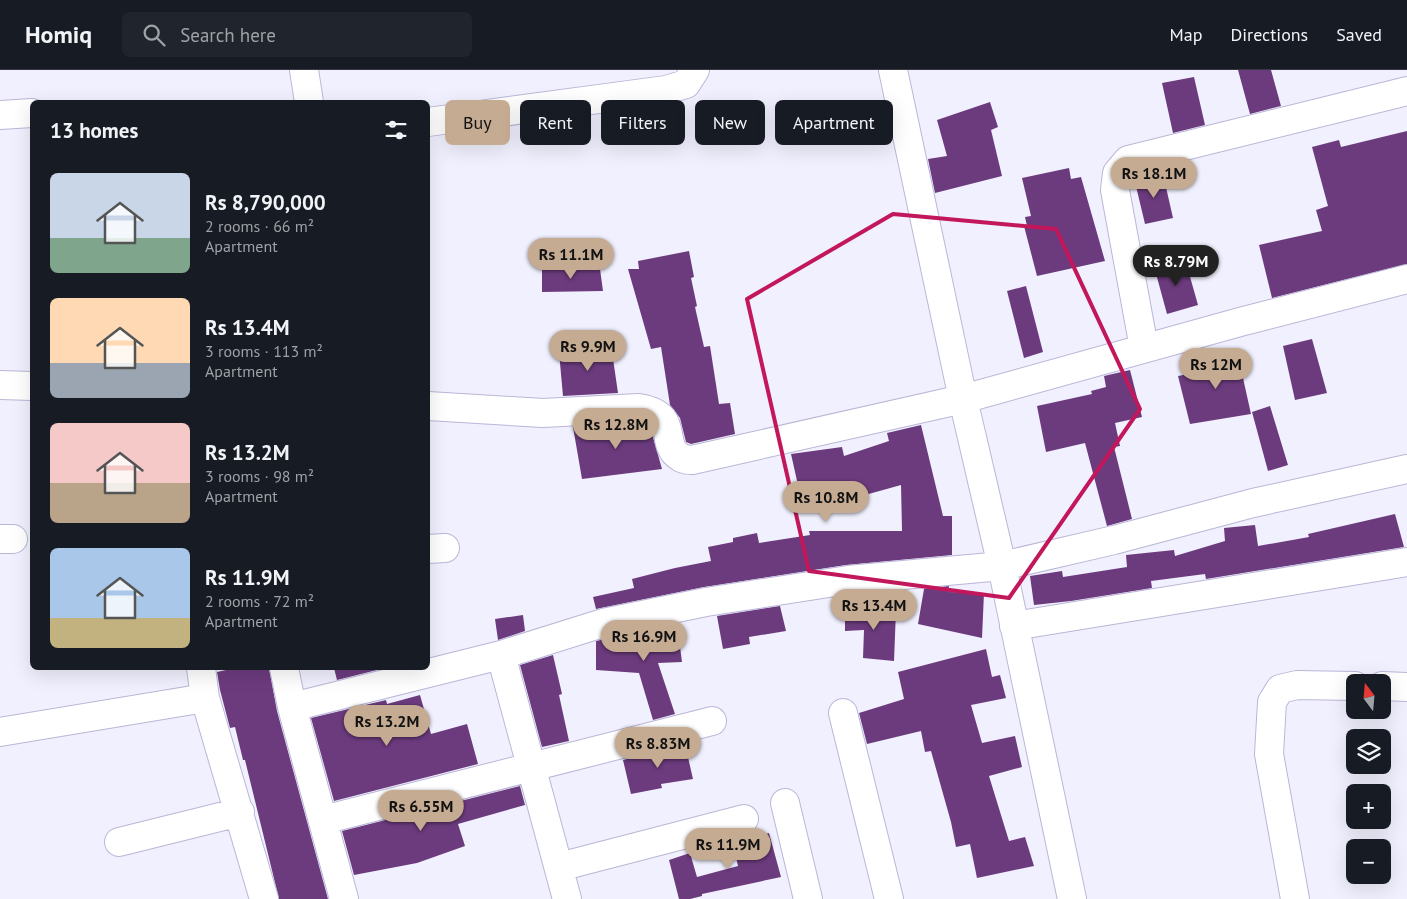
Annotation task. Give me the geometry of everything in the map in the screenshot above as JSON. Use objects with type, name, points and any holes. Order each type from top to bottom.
[{"type":"street","points":[[304,70],[309,100]]},
{"type":"street","points":[[430,122],[666,90],[686,84],[695,70]]},
{"type":"street","points":[[894,78],[963,399],[1002,566],[1072,899]]},
{"type":"street","points":[[1144,348],[1114,190],[1117,173],[1128,160],[1407,91]]},
{"type":"street","points":[[0,115],[30,112]]},
{"type":"street","points":[[430,406],[543,413],[639,408],[653,411],[665,421],[672,449],[680,458],[692,460],[963,399],[1144,348],[1407,279]]},
{"type":"street","points":[[0,385],[30,386]]},
{"type":"street","points":[[292,707],[501,654],[603,623],[706,602],[848,580],[1002,566],[1114,540],[1252,502],[1407,469]]},
{"type":"street","points":[[1014,626],[1407,562]]},
{"type":"street","points":[[501,654],[567,899]]},
{"type":"street","points":[[201,670],[205,698],[264,899]]},
{"type":"street","points":[[284,670],[292,707],[344,899]]},
{"type":"street","points":[[1295,899],[1269,754],[1272,702],[1280,689],[1297,685],[1346,686]]},
{"type":"street","points":[[1391,686],[1407,687]]},
{"type":"street","points":[[0,732],[205,698]]},
{"type":"street","points":[[843,713],[889,899]]},
{"type":"street","points":[[323,820],[712,720]]},
{"type":"street","points":[[785,803],[808,899]]},
{"type":"street","points":[[119,842],[240,812]]},
{"type":"street","points":[[559,867],[744,819]]},
{"type":"highlighted area","points":[[893,214],[1056,229],[1140,409],[1009,598],[809,571],[747,299]]},
{"type":"building","points":[[1238,70],[1271,70],[1281,106],[1250,114]]},
{"type":"building","points":[[1194,77],[1205,125],[1173,133],[1162,83]]},
{"type":"building","points":[[990,102],[998,127],[991,130],[1002,176],[935,193],[928,159],[947,156],[937,120]]},
{"type":"building","points":[[1407,131],[1407,264],[1272,298],[1259,245],[1322,231],[1316,210],[1328,206],[1312,147],[1339,140],[1341,147]]},
{"type":"building","points":[[1069,168],[1071,179],[1081,177],[1105,261],[1037,276],[1024,226],[1027,226],[1025,217],[1031,216],[1022,178]]},
{"type":"building","points":[[1163,174],[1173,218],[1145,224],[1135,182]]},
{"type":"building","points":[[689,251],[694,277],[691,278],[697,306],[695,307],[704,347],[710,346],[719,404],[730,403],[735,434],[691,444],[686,442],[680,418],[670,405],[661,347],[651,349],[628,269],[639,269],[638,261]]},
{"type":"building","points":[[1185,259],[1198,305],[1167,314],[1155,270]]},
{"type":"building","points":[[542,268],[600,269],[603,291],[542,292]]},
{"type":"building","points":[[1026,286],[1043,352],[1024,358],[1007,291]]},
{"type":"building","points":[[1312,339],[1327,393],[1295,400],[1283,346]]},
{"type":"building","points":[[611,345],[618,393],[563,396],[559,352]]},
{"type":"building","points":[[1237,351],[1251,414],[1190,424],[1178,376],[1209,370],[1205,355]]},
{"type":"building","points":[[1130,370],[1142,417],[1115,423],[1120,446],[1114,447],[1132,519],[1107,526],[1085,443],[1046,452],[1037,406],[1092,394],[1091,391],[1106,387],[1104,376]]},
{"type":"building","points":[[1270,406],[1288,465],[1268,471],[1252,412]]},
{"type":"building","points":[[637,424],[646,426],[651,430],[662,469],[582,479],[573,427]]},
{"type":"building","points":[[921,425],[943,516],[952,516],[952,555],[846,565],[704,587],[596,609],[593,597],[634,588],[632,579],[711,561],[708,547],[733,542],[733,538],[757,533],[759,543],[810,535],[809,531],[902,531],[901,485],[804,512],[791,454],[842,447],[844,456],[889,441],[887,433]]},
{"type":"building","points":[[1395,514],[1404,547],[1206,579],[1205,574],[1151,581],[1152,588],[1034,605],[1030,576],[1062,571],[1063,577],[1127,567],[1126,555],[1174,550],[1175,556],[1225,541],[1224,528],[1255,525],[1258,546],[1309,537],[1308,534]]},
{"type":"building","points":[[949,586],[948,592],[984,593],[982,638],[918,624],[924,589]]},
{"type":"building","points":[[780,606],[786,631],[749,637],[750,644],[723,649],[717,616]]},
{"type":"building","points":[[845,607],[896,610],[894,661],[863,658],[864,630],[845,631]]},
{"type":"building","points":[[523,615],[525,631],[498,640],[495,619]]},
{"type":"building","points":[[677,624],[682,662],[658,663],[675,714],[653,720],[639,673],[596,670],[596,641]]},
{"type":"building","points":[[986,649],[992,677],[1000,675],[1006,698],[971,705],[982,743],[1015,736],[1022,767],[989,776],[1009,841],[1025,837],[1034,866],[977,878],[970,844],[956,847],[931,751],[925,752],[921,731],[867,744],[859,713],[904,699],[898,672]]},
{"type":"building","points":[[553,655],[562,694],[559,695],[569,741],[542,747],[520,665]]},
{"type":"building","points":[[226,670],[269,670],[277,711],[328,899],[279,899],[245,760],[243,760],[235,727],[230,728],[217,672]]},
{"type":"building","points":[[334,670],[377,670],[337,680]]},
{"type":"building","points":[[420,695],[431,734],[467,724],[478,764],[334,801],[311,718],[386,700],[387,704]]},
{"type":"building","points":[[685,744],[693,779],[661,784],[662,788],[631,794],[623,760]]},
{"type":"building","points":[[520,786],[525,805],[458,824],[465,846],[417,863],[354,875],[342,831]]},
{"type":"building","points":[[769,833],[781,877],[702,894],[702,896],[690,899],[679,899],[669,860],[690,853],[697,877],[738,866],[733,844]]}]
